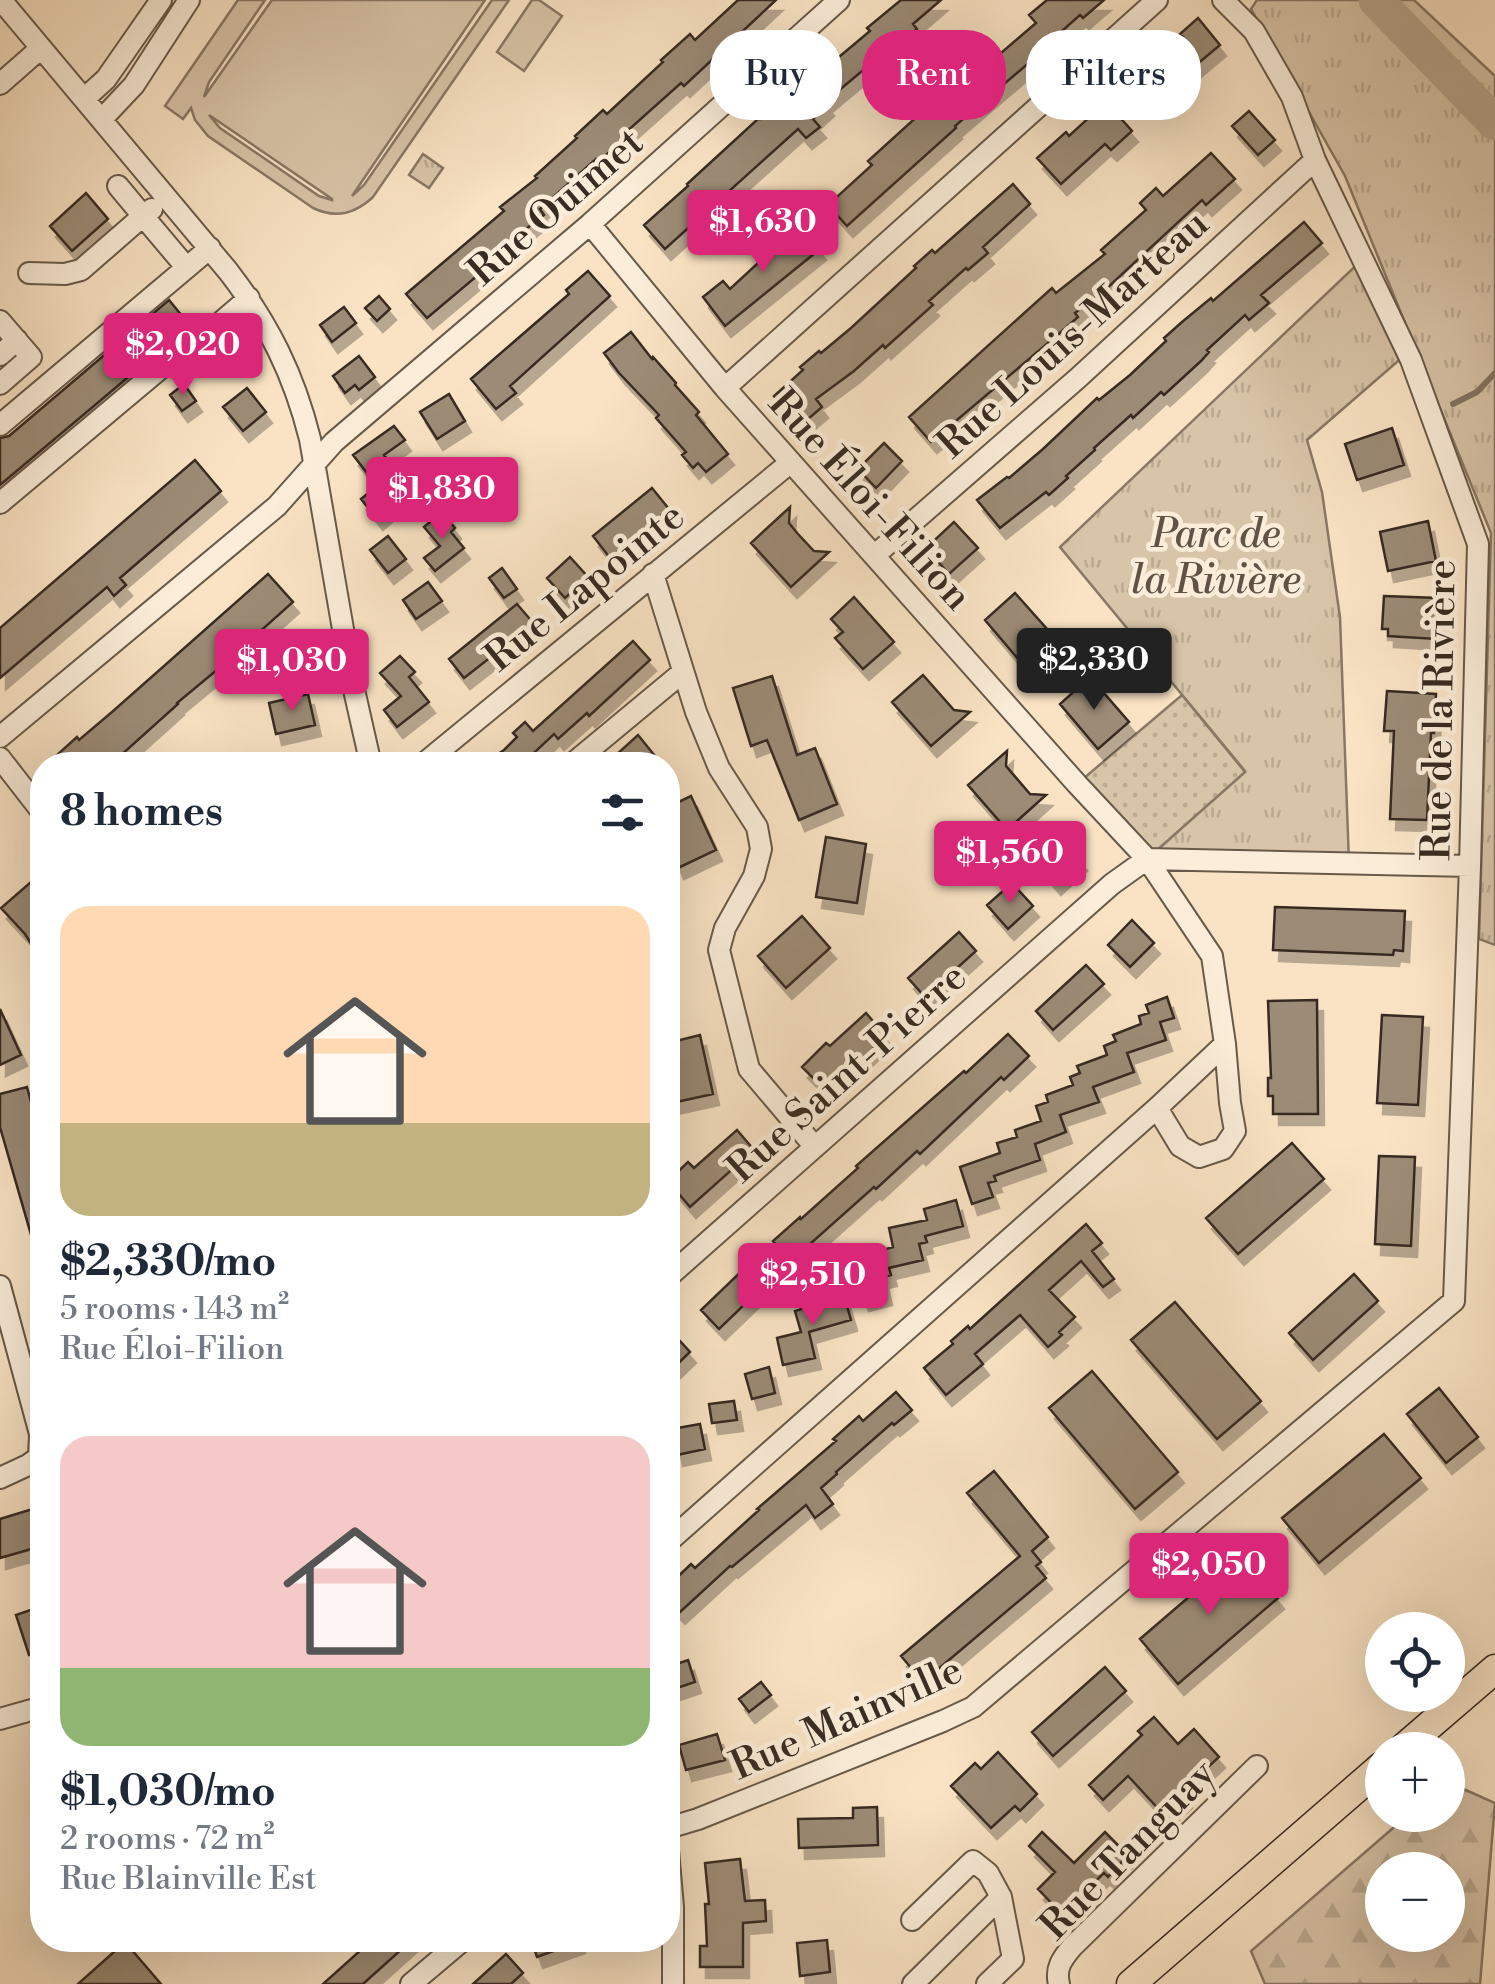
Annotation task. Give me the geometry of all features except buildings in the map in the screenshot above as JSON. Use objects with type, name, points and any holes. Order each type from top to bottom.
[{"type":"main road","points":[[1422,1732],[1491,1672]]},
{"type":"main road","points":[[1131,1984],[1365,1781]]},
{"type":"street","points":[[1,0],[210,248],[248,298],[287,366],[314,463],[367,752]]},
{"type":"street","points":[[84,99],[106,79],[161,0]]},
{"type":"street","points":[[102,119],[134,86],[189,0]]},
{"type":"street","name":"Rue Ouimet","points":[[0,737],[277,506],[334,442],[590,224],[840,0]]},
{"type":"street","points":[[725,388],[1156,0]]},
{"type":"street","name":"Rue de la Rivière","points":[[1224,0],[1254,31],[1292,97],[1315,160],[1411,360],[1478,544],[1454,1300]]},
{"type":"street","points":[[0,84],[41,48]]},
{"type":"street","name":"Rue Louis-Marteau","points":[[874,555],[1078,378],[1315,160]]},
{"type":"street","points":[[118,186],[186,268]]},
{"type":"street","points":[[29,273],[65,274],[81,270],[166,196]]},
{"type":"street","name":"Rue Éloi-Filion","points":[[590,224],[725,388],[1147,859],[1212,956],[1235,1131],[1223,1149],[1199,1157],[1180,1146],[1157,1108]]},
{"type":"street","points":[[0,426],[210,248]]},
{"type":"street","points":[[0,504],[248,298]]},
{"type":"street","points":[[0,321],[31,356],[0,384]]},
{"type":"street","points":[[0,355],[17,340]]},
{"type":"street","name":"Rue Lapointe","points":[[438,752],[791,462]]},
{"type":"street","points":[[652,574],[719,768],[757,828],[761,849],[754,876],[724,928],[719,950],[750,1069],[815,1147]]},
{"type":"street","points":[[588,752],[683,672]]},
{"type":"street","points":[[0,758],[30,797]]},
{"type":"street","points":[[1147,859],[1470,866]]},
{"type":"street","name":"Rue Saint-Pierre","points":[[680,1267],[1112,884],[1147,859]]},
{"type":"street","points":[[680,1531],[1225,1044]]},
{"type":"street","points":[[0,1286],[30,1397]]},
{"type":"street","name":"Rue Mainville","points":[[680,1824],[973,1707],[1454,1300]]},
{"type":"street","points":[[0,1478],[30,1463]]},
{"type":"street","points":[[0,1719],[30,1711]]},
{"type":"street","name":"Rue Tanguay","points":[[1058,1984],[1060,1962],[1072,1947],[1256,1766]]},
{"type":"street","points":[[912,1920],[973,1861],[988,1873],[1001,1897],[1013,1960],[987,1984]]},
{"type":"street","points":[[913,1984],[1001,1897]]},
{"type":"street","points":[[410,1984],[449,1952]]},
{"type":"street","points":[[673,1952],[673,1984]]},
{"type":"green space","points":[[238,0],[265,0],[209,82],[204,97],[272,0],[485,0],[352,196],[364,185],[492,0],[509,0],[373,197],[352,211],[337,214],[313,208],[208,136],[191,108],[183,119],[165,106]],"holes":[[[209,115],[332,199],[319,196],[220,128]]]},
{"type":"green space","points":[[532,0],[539,0],[562,16],[524,71],[497,52]]},
{"type":"green space","points":[[1257,0],[1414,0],[1495,76],[1495,945],[1479,939],[1491,533],[1345,176],[1251,9]]},
{"type":"green space","points":[[423,154],[443,168],[429,188],[409,175]]},
{"type":"green space","name":"Parc de la Rivière","points":[[1366,256],[1412,349],[1307,440],[1322,492],[1340,617],[1349,863],[1147,859],[1245,771],[1060,547]]},
{"type":"green space","points":[[1182,695],[1245,772],[1147,859],[1077,784]]},
{"type":"green space","points":[[1465,1790],[1495,1803],[1480,1984],[1265,1984],[1251,1951],[1365,1852],[1365,1952],[1465,1952],[1465,1852],[1365,1852],[1388,1832],[1465,1832]]},
{"type":"waterway","points":[[1376,0],[1495,123]]},
{"type":"waterway","points":[[1453,404],[1477,392],[1495,373]]}]
